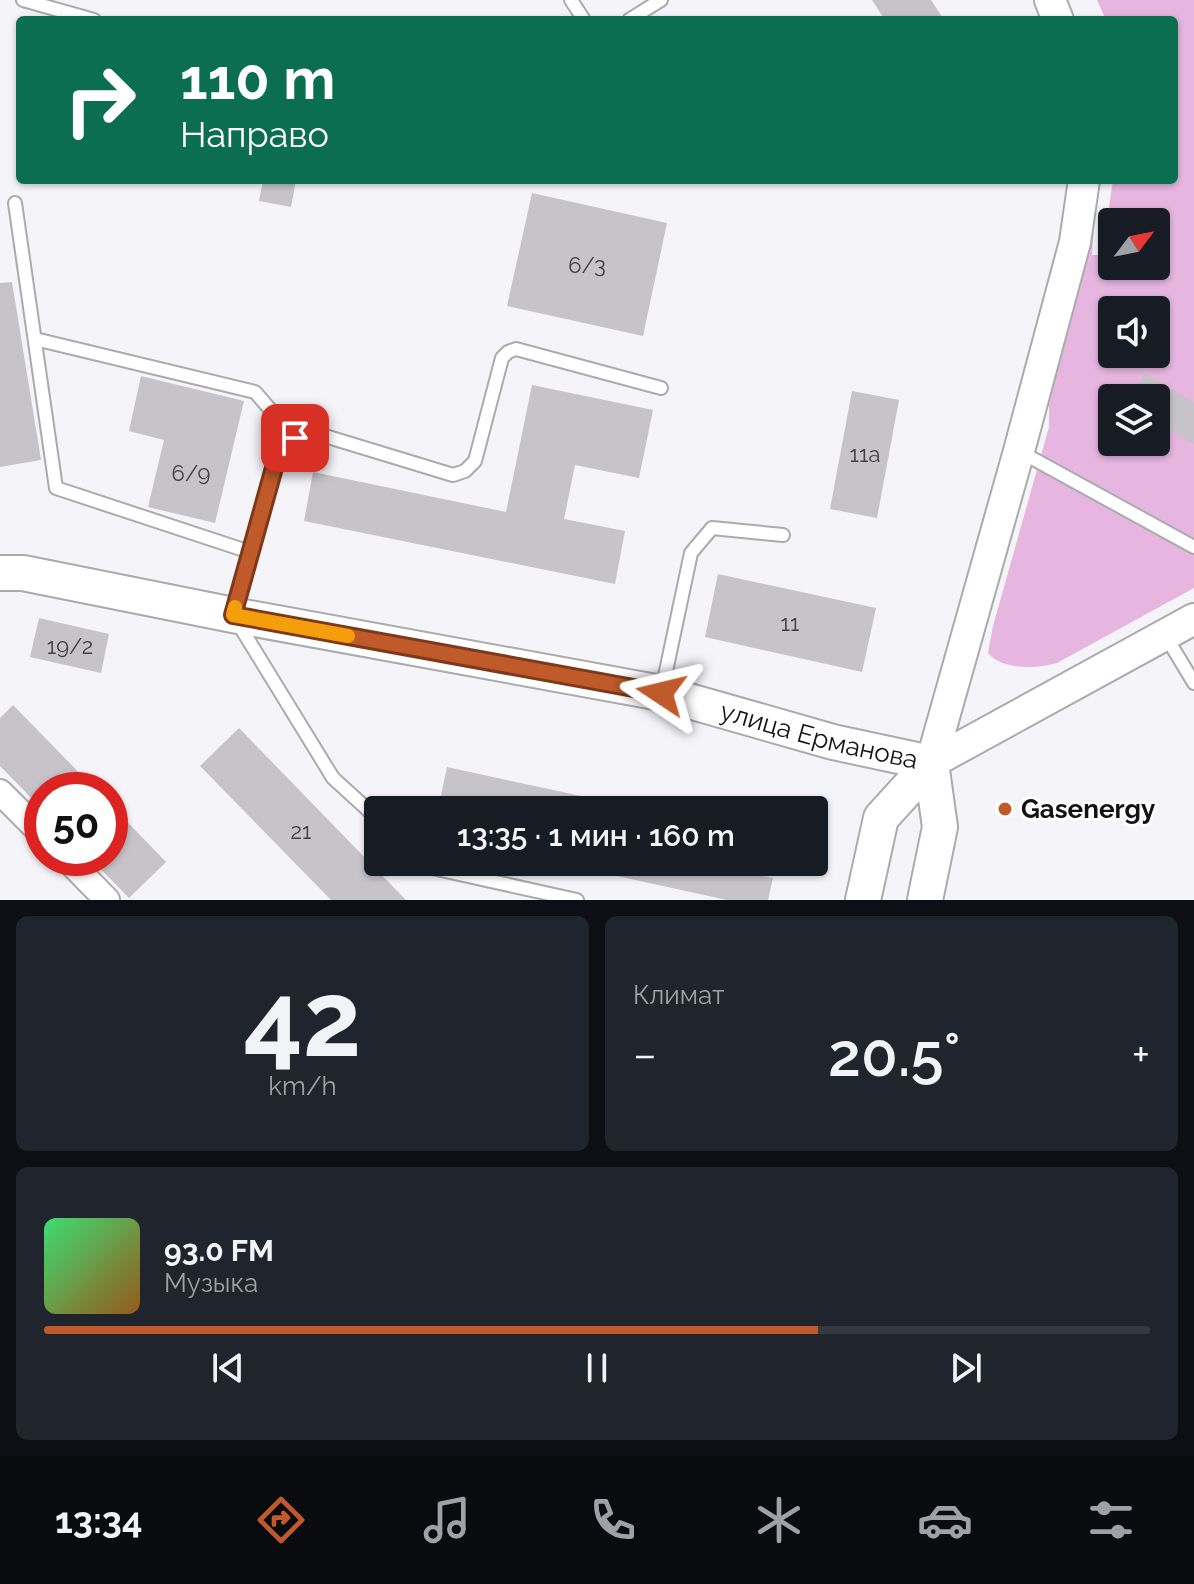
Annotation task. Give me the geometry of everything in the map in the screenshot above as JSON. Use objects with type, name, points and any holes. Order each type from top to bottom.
[{"type":"main road","name":"улица Ерманова","points":[[0,573],[23,573],[233,615],[661,693],[833,742],[931,763]]},
{"type":"main road","points":[[863,900],[881,818],[931,763]]},
{"type":"main road","points":[[925,900],[940,827],[931,763]]},
{"type":"street","points":[[931,763],[1075,242],[1083,184]]},
{"type":"street","points":[[931,763],[1194,619]]},
{"type":"street","points":[[0,792],[24,816]]},
{"type":"street","points":[[84,876],[107,900]]},
{"type":"lane","points":[[23,0],[80,16]]},
{"type":"lane","points":[[635,16],[661,0]]},
{"type":"lane","points":[[15,203],[56,488],[250,552]]},
{"type":"lane","points":[[35,339],[255,392],[295,438]]},
{"type":"lane","points":[[364,806],[333,778],[233,615],[279,450],[295,438],[315,433],[453,475],[465,471],[475,461],[502,358],[516,349],[661,388]]},
{"type":"lane","points":[[1019,451],[1194,547]]},
{"type":"lane","points":[[661,693],[691,553],[712,528],[783,535]]},
{"type":"lane","points":[[1165,635],[1194,683]]},
{"type":"lane","points":[[468,876],[577,900]]},
{"type":"shaded area","points":[[1097,0],[1194,0],[1194,588],[1057,663],[1020,667],[1002,663],[988,653],[1049,427],[1049,404],[1094,184],[1100,184],[1092,255],[1098,255],[1098,280],[1170,280],[1170,208],[1109,208],[1112,184],[1178,184],[1178,16],[1104,16]]},
{"type":"building","points":[[872,0],[931,0],[941,16],[882,16]]},
{"type":"building","points":[[262,184],[295,184],[291,207],[259,201]]},
{"type":"building","points":[[532,193],[667,223],[643,336],[507,306]]},
{"type":"building","points":[[12,282],[41,460],[0,467],[0,283]]},
{"type":"building","points":[[1145,373],[1163,384],[1138,384]]},
{"type":"building","points":[[141,376],[244,401],[215,523],[148,507],[164,440],[129,431]]},
{"type":"building","points":[[532,385],[653,410],[639,478],[575,465],[564,519],[625,531],[615,584],[304,521],[313,472],[506,512]]},
{"type":"building","points":[[1170,388],[1194,403],[1194,444],[1170,430]]},
{"type":"building","points":[[852,391],[899,400],[877,518],[830,509]]},
{"type":"building","points":[[718,574],[876,608],[862,672],[705,637]]},
{"type":"building","points":[[39,618],[109,634],[101,673],[30,657]]},
{"type":"building","points":[[13,705],[78,772],[24,772],[24,791],[0,766],[0,718]]},
{"type":"building","points":[[239,728],[364,857],[364,876],[383,876],[406,900],[331,900],[200,766]]},
{"type":"building","points":[[447,767],[581,796],[441,796]]},
{"type":"building","points":[[128,823],[166,862],[129,898],[108,876],[128,876]]},
{"type":"building","points":[[617,876],[773,878],[768,900],[727,900]]},
{"type":"slow traffic","points":[[235,607],[233,615],[348,636]]},
{"type":"place","name":"Gasenergy","points":[[1005,809]]},
{"type":"route","points":[[295,438],[279,450],[233,615],[661,693]]}]
